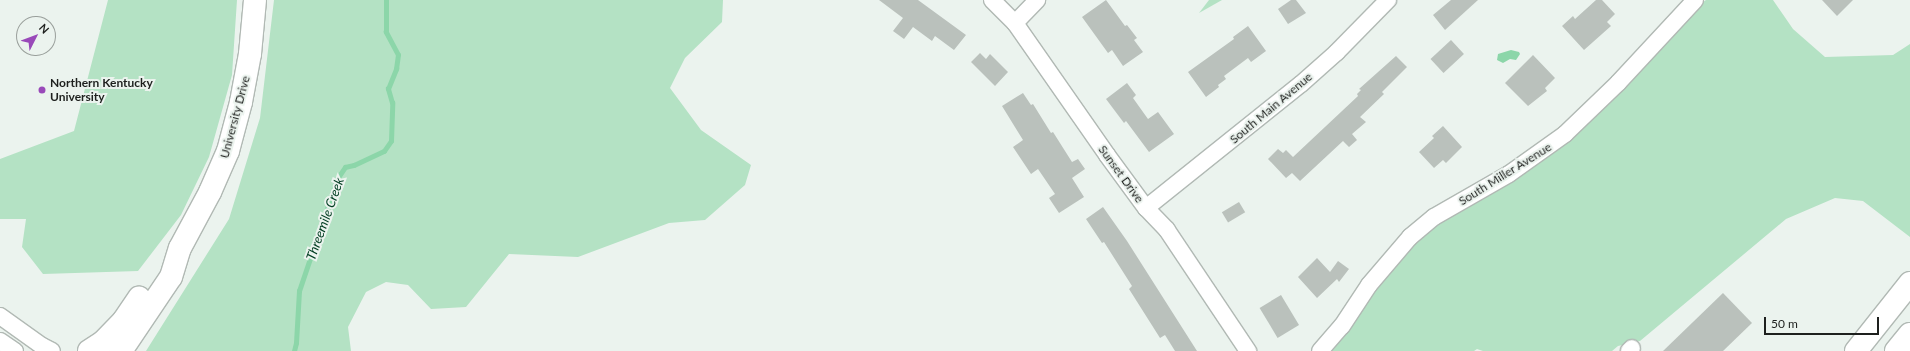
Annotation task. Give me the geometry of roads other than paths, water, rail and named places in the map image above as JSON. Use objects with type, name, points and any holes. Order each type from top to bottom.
[{"type":"main road","name":"University Drive","points":[[121,351],[171,278],[180,248],[210,192],[228,151],[241,102],[250,54],[255,0]]},
{"type":"main road","name":"University Drive","points":[[89,351],[103,342],[124,320],[158,269],[180,248]]},
{"type":"main road","points":[[1856,351],[1910,283]]},
{"type":"main road","points":[[136,351],[140,323]]},
{"type":"main road","points":[[1896,351],[1910,334]]},
{"type":"street","points":[[1015,22],[1037,0]]},
{"type":"street","name":"South Main Avenue","points":[[1146,208],[1301,84],[1337,52],[1388,0]]},
{"type":"street","name":"South Miller Avenue","points":[[1320,351],[1342,326],[1369,286],[1410,237],[1434,217],[1509,174],[1565,134],[1618,83],[1695,0]]},
{"type":"street","name":"Sunset Drive","points":[[997,2],[1015,22],[1102,148],[1146,208],[1167,230],[1248,351]]},
{"type":"street","points":[[0,316],[42,346],[52,351]]},
{"type":"street","points":[[0,341],[15,351]]},
{"type":"waterway","name":"Threemile Creek","points":[[294,351],[296,343],[299,291],[337,179],[345,167],[354,165],[384,151],[391,141],[392,103],[388,89],[396,69],[398,55],[386,32],[386,0]]},
{"type":"place","name":"Northern Kentucky University","points":[[42,90]]}]
